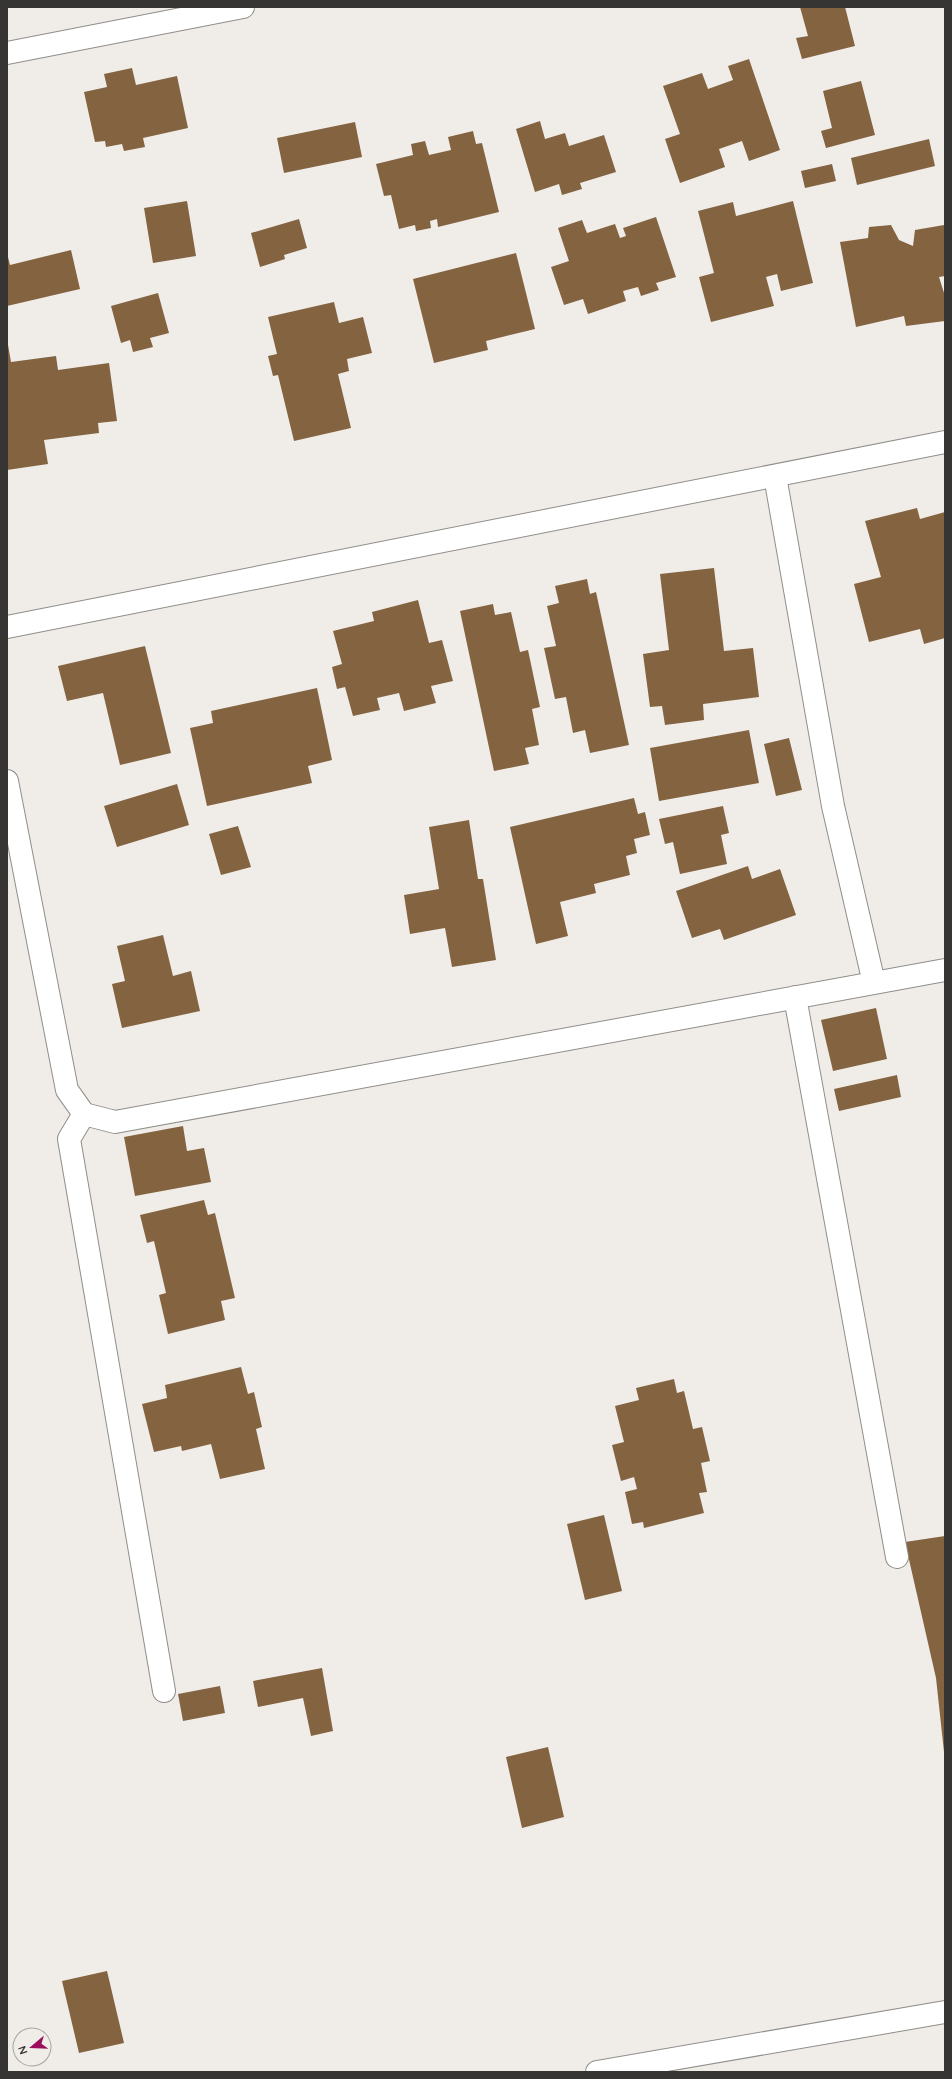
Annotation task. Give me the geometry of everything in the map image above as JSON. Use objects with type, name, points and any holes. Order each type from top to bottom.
[{"type":"street","points":[[7,53],[243,7]]},
{"type":"street","points":[[7,627],[945,442]]},
{"type":"street","points":[[775,476],[833,806],[874,983]]},
{"type":"street","points":[[7,781],[67,1090],[84,1114],[115,1122],[945,970]]},
{"type":"street","points":[[795,997],[897,1557]]},
{"type":"street","points":[[84,1114],[68,1139],[164,1690]]},
{"type":"street","points":[[597,2072],[945,2012]]},
{"type":"building","points":[[800,7],[845,7],[855,46],[802,59],[796,38],[808,36]]},
{"type":"building","points":[[749,59],[780,150],[749,161],[742,141],[719,149],[725,167],[680,183],[665,139],[680,134],[663,86],[702,73],[708,89],[733,80],[728,66]]},
{"type":"building","points":[[132,68],[136,85],[177,76],[188,128],[143,138],[145,147],[124,151],[122,144],[106,147],[105,141],[95,142],[84,92],[107,87],[104,74]]},
{"type":"building","points":[[861,81],[875,135],[826,148],[821,131],[832,128],[823,91]]},
{"type":"building","points":[[540,121],[545,139],[565,133],[569,146],[604,135],[616,172],[580,183],[582,189],[562,195],[559,184],[535,192],[516,129]]},
{"type":"building","points":[[355,122],[362,157],[284,173],[277,138]]},
{"type":"building","points":[[473,131],[476,144],[482,143],[499,212],[438,227],[437,219],[430,221],[431,228],[416,231],[415,225],[399,229],[391,195],[384,196],[376,164],[413,155],[411,144],[425,141],[429,155],[451,150],[448,137]]},
{"type":"building","points":[[929,139],[935,166],[857,185],[851,158]]},
{"type":"building","points":[[832,164],[836,181],[805,188],[801,171]]},
{"type":"building","points":[[187,201],[196,256],[153,263],[144,208]]},
{"type":"building","points":[[793,201],[813,283],[781,291],[777,274],[766,277],[774,306],[711,322],[699,277],[714,273],[698,211],[733,202],[736,216]]},
{"type":"building","points":[[656,217],[676,277],[656,283],[659,290],[641,296],[638,287],[623,291],[626,301],[588,314],[583,299],[564,305],[551,267],[569,261],[558,228],[582,220],[587,233],[615,224],[620,238],[626,236],[623,228]]},
{"type":"building","points":[[299,219],[307,248],[284,255],[285,259],[260,267],[251,233]]},
{"type":"building","points":[[891,225],[899,240],[913,246],[915,230],[944,225],[945,276],[939,277],[945,296],[945,321],[906,326],[904,316],[856,327],[840,242],[868,238],[869,227]]},
{"type":"building","points":[[71,250],[80,289],[7,306],[7,253],[10,265]]},
{"type":"building","points":[[516,253],[535,329],[486,341],[488,350],[434,363],[413,279]]},
{"type":"building","points":[[158,293],[169,333],[150,338],[153,347],[133,352],[130,340],[121,343],[111,306]]},
{"type":"building","points":[[334,302],[339,323],[363,317],[372,353],[347,359],[349,371],[338,374],[351,428],[294,441],[278,375],[273,376],[268,356],[277,354],[268,317]]},
{"type":"building","points":[[7,339],[11,362],[56,356],[58,370],[109,363],[117,421],[98,423],[99,433],[44,440],[48,464],[7,470]]},
{"type":"building","points":[[917,508],[920,519],[945,512],[945,638],[924,644],[920,629],[869,642],[854,584],[881,577],[865,521]]},
{"type":"building","points":[[714,568],[724,651],[753,648],[759,697],[703,704],[704,720],[665,725],[662,706],[650,707],[643,654],[669,650],[660,574]]},
{"type":"building","points":[[587,579],[590,594],[596,592],[629,745],[590,753],[585,730],[573,733],[566,697],[555,699],[544,648],[556,646],[547,606],[559,603],[555,586]]},
{"type":"building","points":[[418,600],[429,643],[442,640],[453,681],[431,686],[436,703],[404,711],[399,693],[377,698],[380,710],[353,716],[345,687],[337,689],[332,667],[342,664],[333,631],[374,621],[372,612]]},
{"type":"building","points":[[493,604],[495,615],[511,612],[520,652],[528,650],[540,707],[532,709],[539,745],[525,748],[529,764],[494,771],[460,611]]},
{"type":"building","points":[[145,646],[171,753],[120,765],[103,693],[67,701],[58,666]]},
{"type":"building","points":[[317,688],[332,760],[308,766],[312,783],[207,806],[190,728],[213,723],[211,711]]},
{"type":"building","points":[[749,730],[759,783],[659,801],[650,748]]},
{"type":"building","points":[[789,738],[802,790],[776,796],[764,744]]},
{"type":"building","points":[[177,784],[189,825],[117,847],[104,806]]},
{"type":"building","points":[[634,798],[638,814],[645,812],[650,835],[634,839],[637,853],[626,856],[630,875],[594,884],[596,893],[560,902],[568,936],[536,944],[510,827]]},
{"type":"building","points":[[723,806],[729,833],[721,835],[727,864],[680,874],[673,842],[665,844],[659,819]]},
{"type":"building","points":[[469,820],[478,879],[483,879],[496,960],[452,967],[445,928],[410,934],[404,895],[439,889],[429,827]]},
{"type":"building","points":[[238,826],[251,867],[221,875],[209,834]]},
{"type":"building","points":[[748,866],[752,879],[780,869],[796,915],[724,940],[720,929],[692,938],[676,891]]},
{"type":"building","points":[[163,935],[173,976],[191,971],[200,1011],[122,1028],[112,984],[125,981],[117,946]]},
{"type":"building","points":[[876,1008],[887,1059],[833,1071],[821,1020]]},
{"type":"building","points":[[897,1075],[901,1097],[839,1111],[834,1089]]},
{"type":"building","points":[[183,1126],[187,1151],[204,1148],[211,1182],[135,1196],[124,1137]]},
{"type":"building","points":[[204,1200],[208,1215],[215,1213],[235,1298],[221,1301],[225,1320],[168,1334],[159,1295],[166,1293],[154,1241],[147,1243],[140,1215]]},
{"type":"building","points":[[241,1367],[248,1394],[254,1392],[262,1427],[256,1429],[265,1469],[220,1479],[211,1444],[182,1451],[181,1446],[154,1452],[142,1404],[167,1398],[165,1385]]},
{"type":"building","points":[[674,1379],[677,1393],[684,1391],[693,1429],[702,1427],[710,1461],[701,1463],[707,1492],[699,1493],[704,1513],[644,1528],[643,1522],[632,1524],[625,1492],[637,1489],[634,1477],[621,1481],[612,1445],[624,1442],[615,1406],[639,1400],[636,1388]]},
{"type":"building","points":[[604,1515],[622,1591],[585,1600],[567,1524]]},
{"type":"building","points":[[945,1536],[944,1752],[936,1678],[905,1542]]},
{"type":"building","points":[[322,1668],[333,1731],[311,1736],[303,1698],[258,1707],[253,1681]]},
{"type":"building","points":[[220,1686],[225,1713],[183,1721],[178,1694]]},
{"type":"building","points":[[548,1747],[564,1817],[522,1828],[506,1757]]},
{"type":"building","points":[[107,1971],[124,2043],[79,2053],[62,1981]]}]
